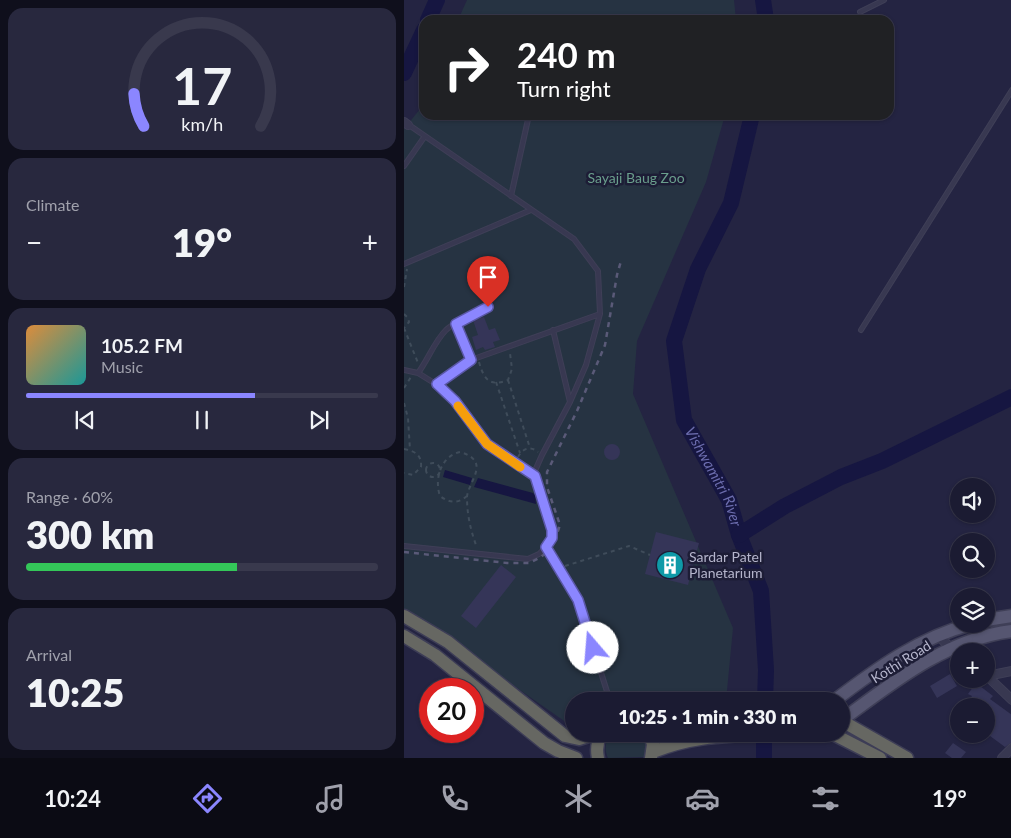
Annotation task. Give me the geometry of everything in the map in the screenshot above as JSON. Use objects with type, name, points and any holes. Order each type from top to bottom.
[{"type":"highway","points":[[404,616],[448,642],[565,736]]},
{"type":"highway","points":[[404,636],[435,655],[544,742],[558,751],[576,758]]},
{"type":"highway","points":[[850,725],[907,758]]},
{"type":"highway","points":[[598,742],[598,758]]},
{"type":"highway","points":[[652,742],[652,755],[685,742]]},
{"type":"highway","points":[[844,742],[860,753],[880,758]]},
{"type":"main road","points":[[995,619],[1011,616]]},
{"type":"main road","name":"Kothi Road","points":[[846,692],[893,658],[937,635],[950,631]]},
{"type":"main road","name":"Kothi Road","points":[[966,643],[1011,631]]},
{"type":"main road","name":"Kothi Road","points":[[850,714],[917,667],[950,654]]},
{"type":"street","points":[[937,635],[950,647]]},
{"type":"street","points":[[995,674],[1011,672]]},
{"type":"street","points":[[995,683],[1011,700]]},
{"type":"street","points":[[1002,758],[1011,748]]},
{"type":"lane","points":[[860,12],[884,0]]},
{"type":"lane","points":[[861,330],[1011,90]]},
{"type":"lane","points":[[510,196],[528,120]]},
{"type":"lane","points":[[404,546],[528,559],[539,554],[546,547],[552,538],[552,530],[534,473],[570,402],[586,365],[600,314],[598,271],[574,239],[406,124]]},
{"type":"lane","points":[[404,166],[425,136]]},
{"type":"lane","points":[[406,263],[531,210]]},
{"type":"lane","points":[[417,372],[445,330],[488,307]]},
{"type":"lane","points":[[437,384],[471,360],[600,314]]},
{"type":"lane","points":[[456,324],[471,360]]},
{"type":"lane","points":[[553,330],[570,402]]},
{"type":"lane","points":[[404,370],[417,372],[437,384],[455,401],[487,444],[535,476]]},
{"type":"lane","points":[[546,547],[578,600],[607,692]]},
{"type":"path","points":[[404,286],[406,263]]},
{"type":"path","points":[[404,314],[409,322],[404,328],[417,372],[404,388]]},
{"type":"path","points":[[508,346],[512,369],[508,380],[530,448],[542,455]]},
{"type":"path","points":[[478,358],[482,374],[487,380],[500,383],[508,380]]},
{"type":"path","points":[[496,382],[520,453]]},
{"type":"path","points":[[404,403],[408,418],[410,450]]},
{"type":"path","points":[[515,464],[520,453],[530,448]]},
{"type":"path","points":[[404,449],[410,450],[420,457],[421,467]]},
{"type":"path","points":[[467,496],[458,502],[451,502],[440,496],[438,482],[440,472],[451,454],[460,452],[471,457],[475,462],[477,470],[467,496],[468,520],[479,553]]},
{"type":"path","points":[[435,463],[440,467],[440,472],[432,478],[428,476],[426,469],[428,465],[435,463]]},
{"type":"path","points":[[421,467],[426,469]]},
{"type":"path","points":[[404,474],[412,475],[421,467]]},
{"type":"path","points":[[559,568],[629,546],[650,555]]},
{"type":"green space","points":[[467,0],[734,0],[736,15],[460,15]]},
{"type":"green space","name":"Sayaji Baug Zoo","points":[[419,110],[419,120],[724,120],[706,182],[637,341],[633,394],[733,628],[727,692],[565,692],[565,722],[491,670],[452,637],[404,611],[404,129]]},
{"type":"green space","points":[[606,742],[645,742],[646,744],[644,757],[608,758]]},
{"type":"shaded area","points":[[445,470],[472,478],[470,485],[443,477]]},
{"type":"shaded area","points":[[478,478],[533,493],[536,504],[474,487]]},
{"type":"building","points":[[484,317],[489,330],[495,328],[500,340],[493,342],[495,347],[485,350],[483,347],[476,350],[472,337],[478,335],[473,320]]},
{"type":"building","points":[[612,444],[620,452],[612,460],[604,452]]},
{"type":"building","name":"Sardar Patel Planetarium","points":[[656,532],[699,543],[688,585],[645,574]]},
{"type":"building","points":[[501,565],[516,577],[476,628],[461,616]]},
{"type":"building","points":[[950,674],[950,688],[954,688],[937,698],[930,686]]},
{"type":"building","points":[[972,688],[983,688],[993,696],[991,698],[971,698],[972,696],[968,694]]},
{"type":"building","points":[[995,703],[1012,715],[1012,742],[1005,747],[995,740]]},
{"type":"building","points":[[953,743],[966,752],[961,758],[952,758],[945,753]]},
{"type":"waterway","name":"Vishwamitri River","points":[[430,15],[437,0]]},
{"type":"waterway","name":"Vishwamitri River","points":[[763,0],[765,15]]},
{"type":"waterway","name":"Vishwamitri River","points":[[404,73],[419,41]]},
{"type":"waterway","name":"Vishwamitri River","points":[[751,120],[731,203],[698,269],[674,341],[684,420],[729,500],[739,535],[761,591],[766,670],[765,692]]},
{"type":"waterway","points":[[739,535],[785,506],[841,477],[882,461],[1012,397]]},
{"type":"waterway","name":"Vishwamitri River","points":[[764,742],[764,758]]},
{"type":"railway","points":[[404,552],[507,563],[529,563],[548,551],[560,525],[547,487],[547,472],[577,411],[605,345],[621,261]]},
{"type":"slow traffic","points":[[458,406],[487,444],[520,467]]},
{"type":"place","name":"Sardar Patel Planetarium","points":[[670,565]]},
{"type":"route","points":[[488,307],[456,324],[471,360],[437,384],[455,401],[487,444],[535,476],[552,530],[552,538],[546,547],[578,600],[593,648]]}]
